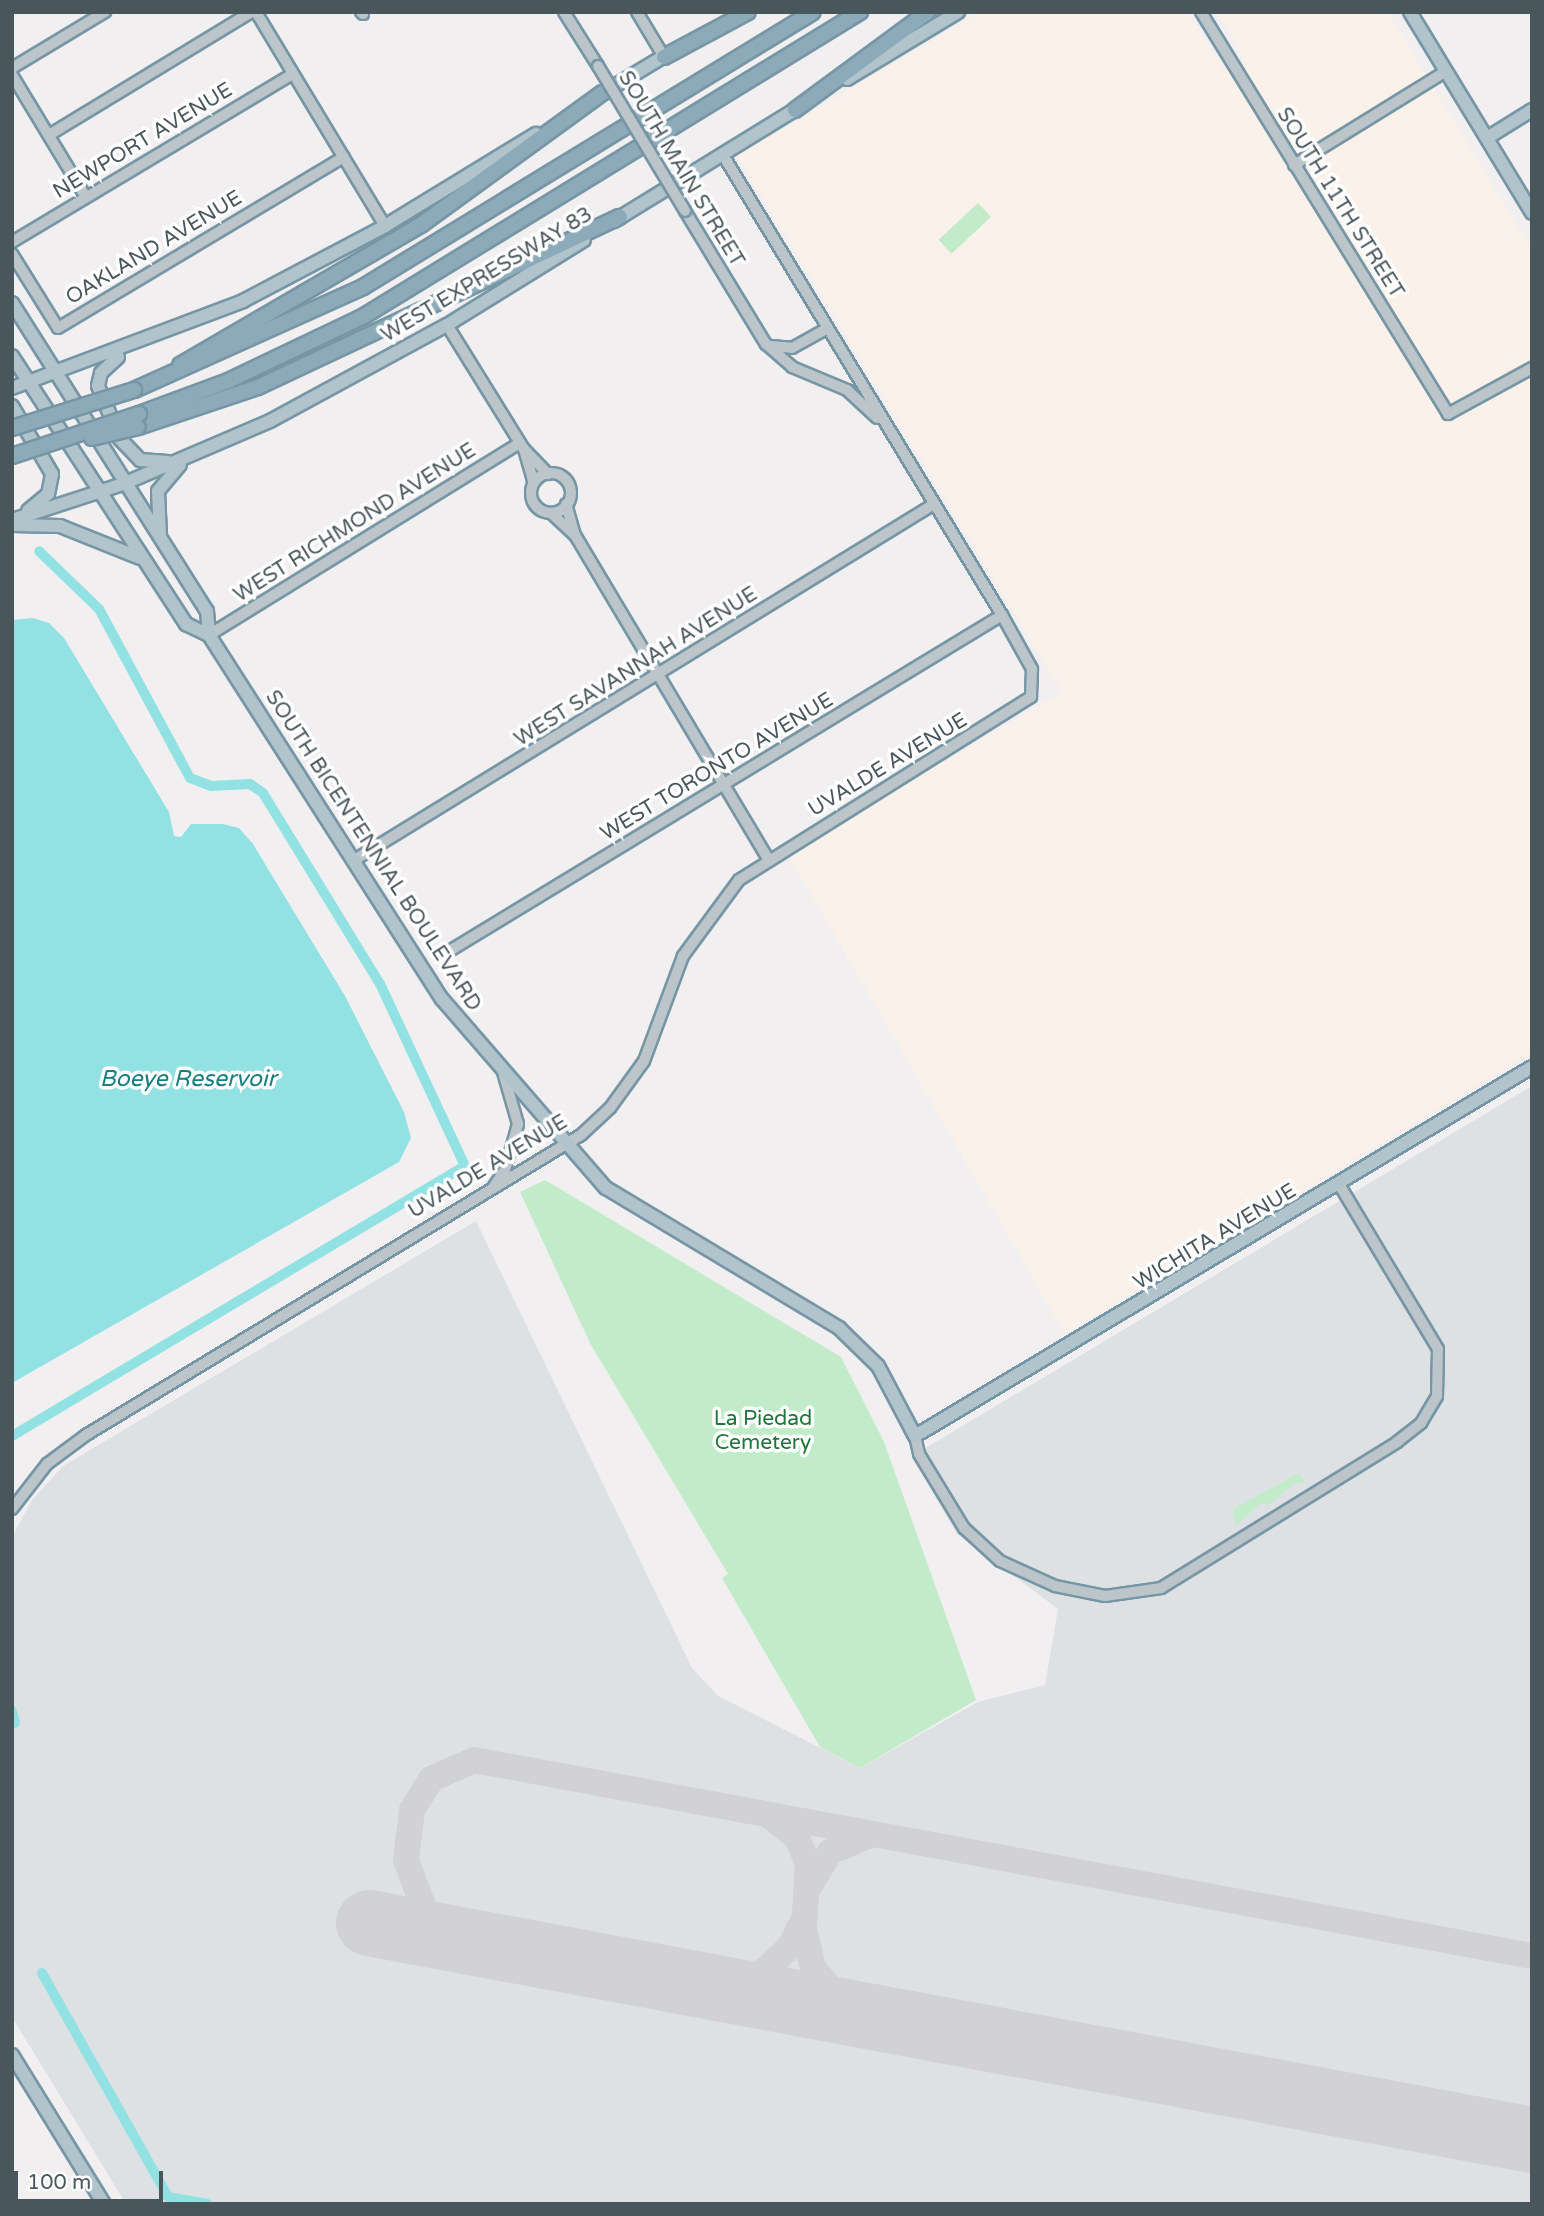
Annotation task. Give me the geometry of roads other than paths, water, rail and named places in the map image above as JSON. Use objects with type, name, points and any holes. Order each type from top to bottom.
[{"type":"highway","points":[[664,57],[748,12]]},
{"type":"highway","points":[[12,428],[134,390],[363,287],[813,12]]},
{"type":"highway","points":[[139,421],[364,316],[860,12]]},
{"type":"highway","points":[[794,110],[928,12]]},
{"type":"highway","points":[[134,390],[422,224],[602,93]]},
{"type":"highway","points":[[12,456],[258,387],[620,218]]},
{"type":"main road","points":[[12,388],[133,347],[243,301],[385,226],[664,57],[733,12]]},
{"type":"main road","name":"WEST EXPRESSWAY 83","points":[[14,521],[123,484],[317,397],[447,325],[958,12]]},
{"type":"main road","points":[[1410,12],[1532,213]]},
{"type":"main road","points":[[1487,138],[1532,110]]},
{"type":"main road","name":"SOUTH BICENTENNIAL BOULEVARD","points":[[12,303],[123,484],[207,611],[209,635],[356,859],[442,999],[565,1146],[606,1188],[839,1328],[878,1366],[915,1436]]},
{"type":"main road","points":[[133,347],[109,363],[97,386],[133,456],[148,463],[180,460]]},
{"type":"main road","name":"SOUTH BICENTENNIAL BOULEVARD","points":[[12,356],[186,624],[209,635]]},
{"type":"main road","points":[[12,406],[52,474],[48,494],[14,521]]},
{"type":"main road","points":[[161,543],[158,491],[199,452]]},
{"type":"main road","points":[[14,521],[60,526],[141,558]]},
{"type":"main road","name":"WICHITA AVENUE","points":[[915,1436],[1532,1066]]},
{"type":"main road","points":[[12,2055],[104,2204]]},
{"type":"street","points":[[12,68],[105,12]]},
{"type":"street","points":[[49,135],[254,12],[385,226]]},
{"type":"street","name":"SOUTH MAIN STREET","points":[[564,12],[766,344],[792,367],[847,390],[894,437]]},
{"type":"street","name":"SOUTH MAIN STREET","points":[[637,12],[664,57]]},
{"type":"street","name":"SOUTH 11TH STREET","points":[[1201,12],[1448,414],[1532,368]]},
{"type":"street","points":[[1294,165],[1446,71]]},
{"type":"street","name":"NEWPORT AVENUE","points":[[12,242],[293,74]]},
{"type":"street","points":[[12,75],[86,197]]},
{"type":"street","name":"SOUTH MAIN STREET","points":[[723,155],[1002,615],[1032,669],[1035,688]]},
{"type":"street","name":"OAKLAND AVENUE","points":[[12,254],[58,328],[344,158]]},
{"type":"street","points":[[447,325],[522,446],[548,474],[568,483],[566,504],[575,535]]},
{"type":"street","points":[[766,344],[792,348],[828,328]]},
{"type":"street","points":[[522,446],[534,483],[533,503],[551,513],[575,535],[662,675],[768,859]]},
{"type":"street","name":"WEST RICHMOND AVENUE","points":[[209,635],[522,446]]},
{"type":"street","points":[[534,483],[548,474]]},
{"type":"street","points":[[551,513],[566,504]]},
{"type":"street","name":"WEST SAVANNAH AVENUE","points":[[356,859],[662,675],[934,504]]},
{"type":"street","name":"WEST TORONTO AVENUE","points":[[451,950],[1002,615]]},
{"type":"street","name":"UVALDE AVENUE","points":[[12,1509],[47,1464],[86,1435],[565,1146],[610,1108],[644,1061],[674,976],[708,915],[768,859],[1021,709],[1035,688]]},
{"type":"street","points":[[491,1189],[505,1170],[518,1125],[502,1072]]},
{"type":"street","points":[[915,1436],[919,1454],[964,1528],[1000,1561],[1055,1586],[1105,1596],[1161,1588],[1397,1442],[1421,1423],[1437,1396],[1438,1349],[1339,1184]]},
{"type":"water","name":"Boeye Reservoir","points":[[33,618],[49,623],[64,638],[169,812],[174,836],[181,837],[191,824],[223,824],[239,828],[253,844],[345,996],[404,1112],[411,1138],[399,1162],[12,1383],[12,620]]},
{"type":"waterway","points":[[12,1436],[465,1166],[380,984],[263,793],[250,784],[211,786],[190,778],[99,609],[39,551]]},
{"type":"waterway","points":[[12,1711],[15,1723]]},
{"type":"waterway","points":[[42,1973],[168,2197],[207,2204]]},
{"type":"park label","name":"La Piedad Cemetery","points":[[763,1431]]}]
